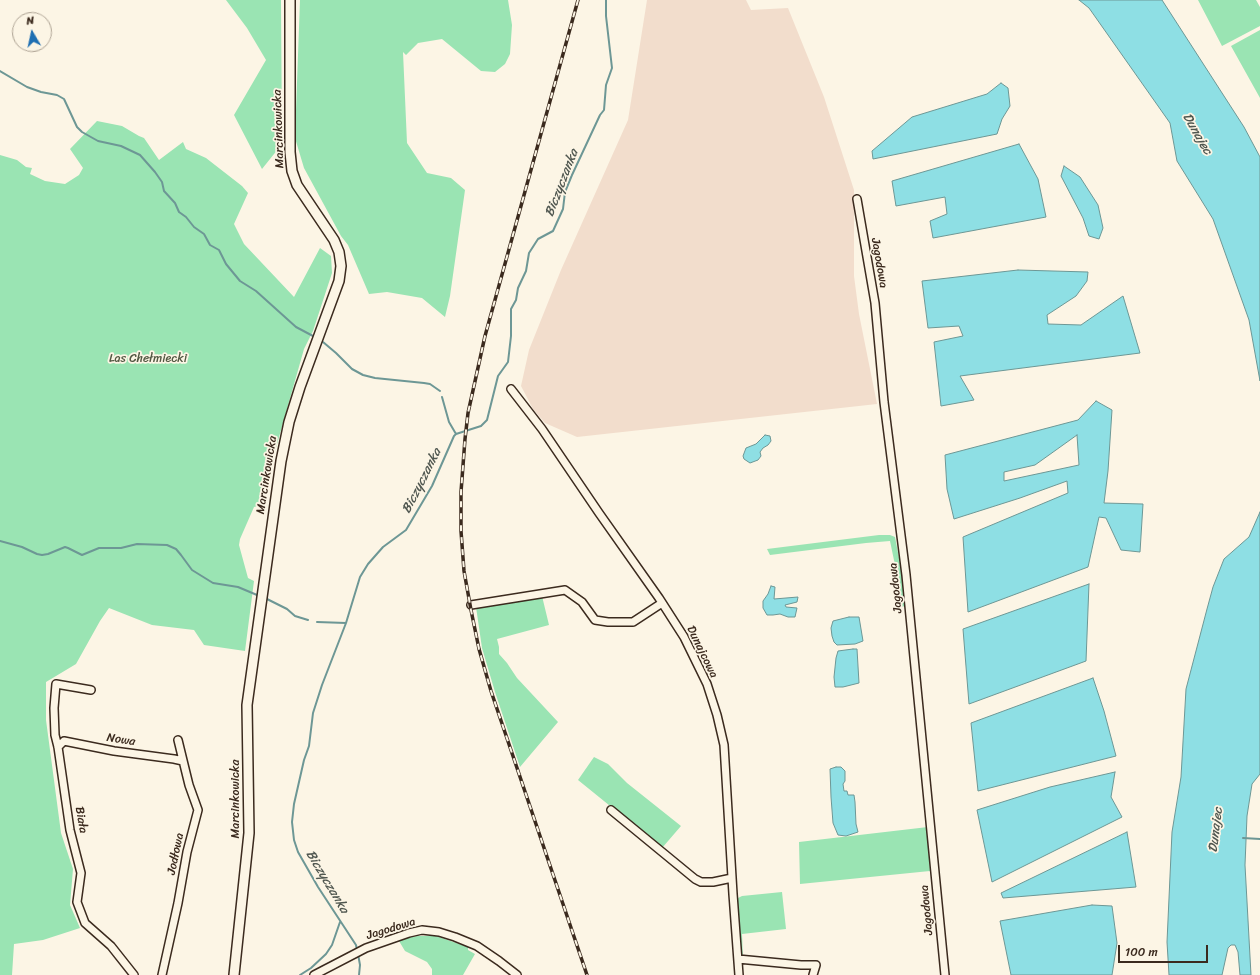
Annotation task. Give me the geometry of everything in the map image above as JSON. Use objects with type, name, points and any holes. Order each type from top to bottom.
[{"type":"street","name":"Marcinkowicka","points":[[234,975],[249,833],[248,706],[282,454],[291,415],[339,281],[341,266],[339,252],[334,240],[297,185],[292,171],[290,152],[290,0]]},
{"type":"street","name":"Jagodowa","points":[[857,199],[876,303],[884,402],[906,575],[944,975]]},
{"type":"street","name":"Dunajcowa","points":[[511,389],[542,429],[662,603],[684,637],[707,684],[724,745],[732,878],[740,975]]},
{"type":"street","points":[[472,605],[565,590],[582,602],[595,620],[608,622],[633,622],[662,603]]},
{"type":"street","name":"Biała","points":[[91,690],[56,684],[53,718],[70,830],[81,873],[77,902],[85,923],[111,946],[134,975]]},
{"type":"street","name":"Jodłowa","points":[[162,975],[178,903],[187,852],[198,810],[189,785],[178,740]]},
{"type":"street","name":"Nowa","points":[[58,747],[64,741],[114,751],[183,761]]},
{"type":"street","points":[[611,810],[695,879],[701,882],[713,882],[732,878]]},
{"type":"street","name":"Jagodowa","points":[[314,975],[366,948],[422,930],[439,932],[477,946],[517,975]]},
{"type":"street","points":[[738,959],[816,965],[813,975]]},
{"type":"shaded area","points":[[647,0],[746,0],[751,10],[788,8],[824,97],[854,190],[854,276],[859,314],[877,404],[577,437],[545,423],[533,409],[521,386],[529,350],[561,270],[628,120]]},
{"type":"green space","points":[[226,0],[281,0],[282,144],[262,169],[234,115],[266,60],[247,28]]},
{"type":"green space","points":[[300,0],[508,0],[512,25],[510,54],[505,64],[495,72],[481,71],[442,39],[418,43],[406,55],[403,52],[407,143],[427,173],[451,178],[465,190],[450,296],[445,317],[422,298],[387,292],[369,294],[348,245],[341,236],[304,168],[295,138]]},
{"type":"green space","points":[[1198,0],[1256,0],[1260,7],[1260,26],[1222,46]]},
{"type":"green space","points":[[1260,30],[1260,98],[1231,46]]},
{"type":"green space","name":"Las Chełmiecki","points":[[97,121],[122,126],[144,138],[159,160],[183,142],[186,149],[206,158],[242,186],[248,193],[234,224],[244,244],[294,297],[320,248],[331,256],[332,273],[313,331],[304,349],[266,483],[266,496],[261,505],[254,507],[240,539],[239,545],[248,578],[254,581],[245,651],[204,645],[194,630],[152,625],[109,608],[76,664],[46,682],[46,720],[61,833],[73,869],[70,905],[80,928],[43,940],[14,944],[12,975],[0,975],[0,155],[17,160],[26,167],[32,168],[30,174],[45,181],[65,184],[79,175],[83,168],[70,149]]},
{"type":"green space","points":[[879,535],[890,535],[895,537],[906,606],[900,607],[895,565],[890,541],[770,555],[767,549]]},
{"type":"green space","points":[[542,596],[549,625],[497,639],[499,654],[517,678],[558,722],[520,767],[482,648],[476,607]]},
{"type":"green space","points":[[594,757],[608,764],[627,783],[681,826],[662,848],[578,780]]},
{"type":"green space","points":[[928,827],[930,871],[800,884],[799,842]]},
{"type":"green space","points":[[782,892],[786,929],[742,934],[743,959],[740,954],[738,898],[742,896]]},
{"type":"green space","points":[[436,936],[468,947],[468,950],[475,954],[463,975],[432,975],[432,969],[427,962],[405,951],[399,941],[403,938]]},
{"type":"water","name":"Dunajec","points":[[1079,0],[1162,0],[1244,127],[1260,157],[1260,381],[1249,320],[1213,219],[1177,161],[1170,123],[1089,8]]},
{"type":"water","points":[[1001,83],[1008,88],[1010,106],[1002,119],[997,134],[873,159],[872,151],[912,117],[987,94]]},
{"type":"water","points":[[1019,144],[1038,179],[1046,217],[933,238],[930,221],[947,214],[945,197],[896,206],[892,181]]},
{"type":"water","points":[[1064,166],[1080,177],[1098,205],[1103,228],[1099,239],[1089,236],[1083,218],[1061,176]]},
{"type":"water","points":[[1018,270],[1088,272],[1087,281],[1076,296],[1047,315],[1048,324],[1081,325],[1123,296],[1140,353],[960,376],[974,400],[941,406],[934,342],[963,336],[959,326],[928,328],[922,281]]},
{"type":"water","points":[[1096,401],[1112,410],[1108,471],[1104,503],[1143,504],[1140,552],[1121,550],[1106,518],[1099,517],[1088,567],[968,612],[963,537],[1068,493],[1067,481],[954,519],[947,489],[945,455],[1078,420]],"holes":[[[1077,435],[1079,465],[1004,481],[1004,472],[1035,465]]]},
{"type":"water","points":[[765,435],[770,436],[771,441],[760,452],[761,456],[758,460],[750,463],[744,459],[743,456],[746,448],[756,444]]},
{"type":"water","name":"Dunajec","points":[[1260,512],[1260,774],[1252,784],[1247,816],[1245,865],[1251,975],[1240,975],[1238,952],[1235,945],[1231,945],[1228,948],[1222,975],[1169,975],[1167,942],[1172,832],[1181,777],[1186,689],[1213,587],[1224,559],[1249,537]]},
{"type":"water","points":[[1089,584],[1086,661],[969,704],[963,629]]},
{"type":"water","points":[[771,586],[775,587],[774,599],[798,597],[797,602],[785,605],[786,607],[797,608],[795,617],[788,617],[780,614],[767,615],[763,608],[763,601]]},
{"type":"water","points":[[849,617],[859,617],[863,641],[855,644],[837,645],[832,636],[831,628],[833,621]]},
{"type":"water","points":[[857,649],[859,683],[843,687],[835,687],[834,677],[838,651]]},
{"type":"water","points":[[1093,678],[1104,711],[1116,756],[978,791],[971,723]]},
{"type":"water","points":[[841,767],[845,771],[845,781],[843,784],[844,791],[847,791],[848,795],[854,795],[858,832],[846,836],[838,835],[833,823],[830,769]]},
{"type":"water","points":[[1115,772],[1111,797],[1122,817],[992,882],[977,810],[1050,787]]},
{"type":"water","points":[[1127,832],[1136,887],[1003,898],[1001,893]]},
{"type":"water","points":[[1092,905],[1112,906],[1117,943],[1112,975],[1011,975],[1000,921]]},
{"type":"waterway","name":"Biczyczanka","points":[[357,950],[356,945],[318,887],[298,852],[294,840],[292,822],[294,804],[304,760],[309,746],[313,713],[346,623],[360,577],[368,564],[383,547],[406,530],[432,486],[454,436],[481,426],[487,420],[498,376],[508,362],[511,336],[511,309],[516,300],[518,288],[526,271],[529,253],[538,239],[553,231],[563,209],[565,192],[572,175],[600,115],[604,110],[606,85],[612,68],[606,16],[606,0]]},
{"type":"waterway","points":[[0,71],[27,87],[41,92],[57,95],[64,99],[77,127],[82,132],[98,141],[121,146],[140,155],[162,182],[164,191],[175,203],[179,212],[186,217],[194,227],[204,234],[210,245],[219,250],[226,264],[240,281],[256,291],[296,327],[313,336]]},
{"type":"waterway","points":[[323,342],[352,369],[363,375],[375,378],[430,384],[440,391]]},
{"type":"waterway","points":[[442,397],[449,422],[456,434]]},
{"type":"waterway","points":[[0,541],[22,547],[42,555],[65,547],[82,555],[99,548],[121,548],[137,544],[167,545],[176,549],[192,570],[213,583],[238,587],[257,595]]},
{"type":"waterway","points":[[267,599],[287,609],[295,616],[308,620]]},
{"type":"waterway","points":[[317,622],[346,623]]},
{"type":"waterway","points":[[1243,838],[1260,839]]},
{"type":"waterway","points":[[300,975],[311,968],[326,954],[332,945],[340,922]]},
{"type":"waterway","name":"Biczyczanka","points":[[358,954],[360,965],[359,975]]},
{"type":"railway","points":[[578,0],[485,336],[468,413],[461,492],[461,531],[464,571],[479,649],[491,691],[587,975]]}]
